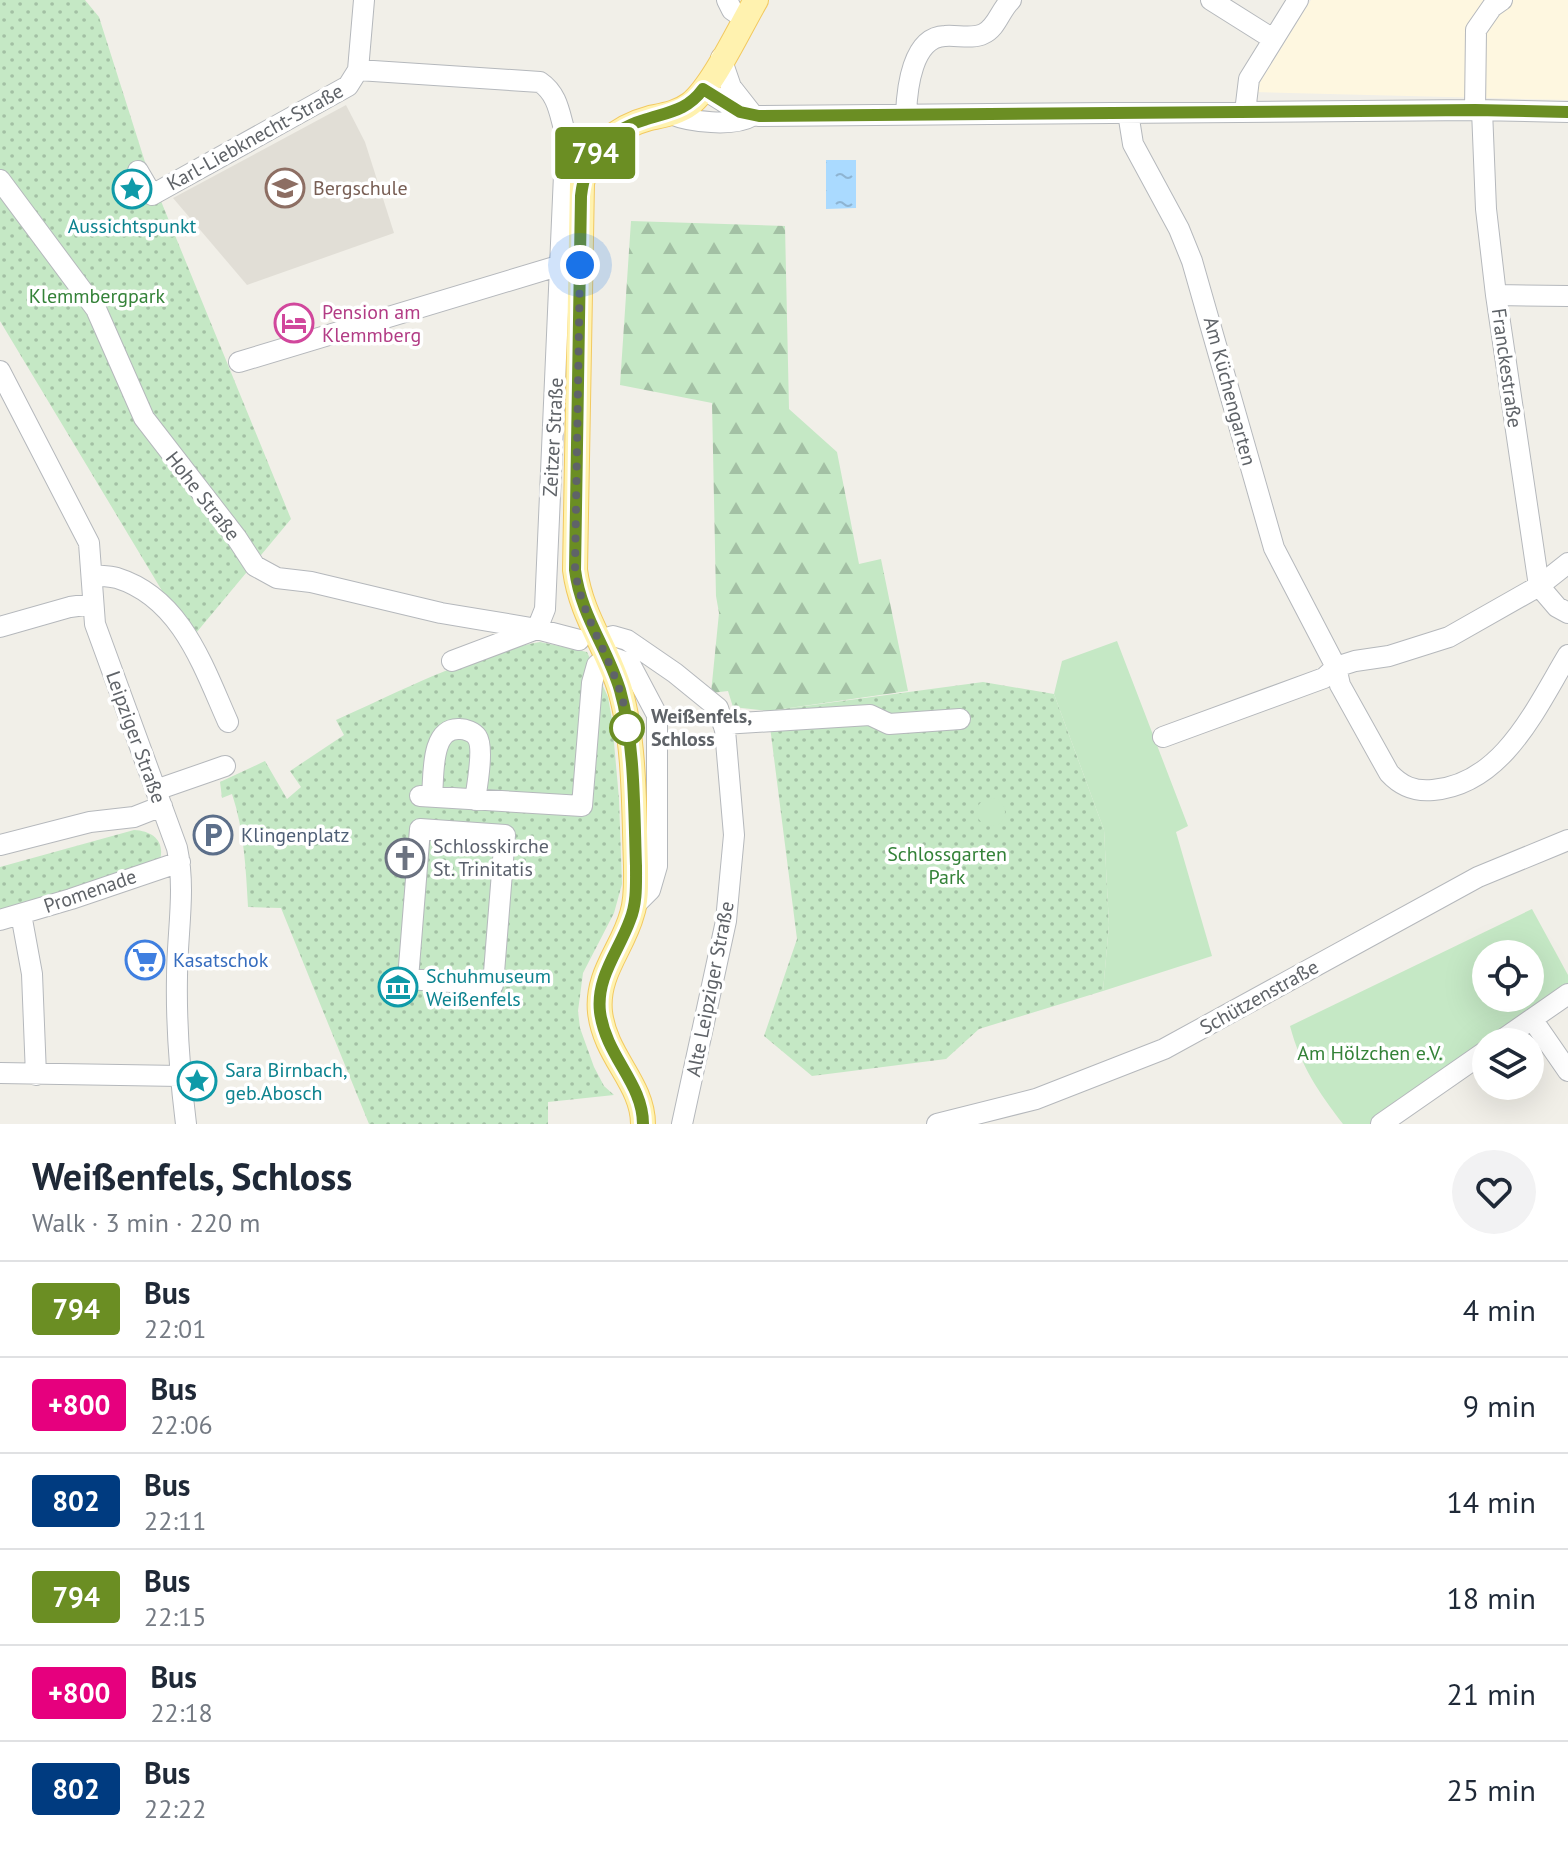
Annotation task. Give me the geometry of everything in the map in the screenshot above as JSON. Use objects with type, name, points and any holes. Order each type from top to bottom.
[{"type":"main road","points":[[581,154],[603,144],[621,130],[646,119],[671,114],[690,103],[703,89],[750,9]]},
{"type":"main road","name":"Zeitzer Straße","points":[[581,154],[582,183],[570,265],[575,570],[595,645],[626,711],[636,864],[634,906],[629,924],[606,971],[600,1008],[607,1042],[640,1102],[643,1124]]},
{"type":"street","points":[[358,70],[364,0]]},
{"type":"street","points":[[727,0],[732,10],[750,9]]},
{"type":"street","points":[[906,114],[908,80],[916,60],[930,40],[941,36],[980,36],[990,30],[1011,0]]},
{"type":"street","points":[[1211,0],[1273,39]]},
{"type":"street","points":[[1245,112],[1249,79],[1298,0]]},
{"type":"street","name":"Franckestraße","points":[[1502,0],[1495,4],[1476,30],[1478,110],[1496,295],[1539,586]]},
{"type":"street","points":[[721,58],[731,87],[753,115]]},
{"type":"street","name":"Karl-Liebknecht-Straße","points":[[138,171],[152,195],[348,86],[358,70],[540,82],[551,90],[581,154]]},
{"type":"street","points":[[703,89],[740,112],[753,115],[1568,112]]},
{"type":"street","name":"Am Küchengarten","points":[[1128,113],[1133,144],[1179,229],[1203,293],[1274,548],[1336,667],[1340,685],[1389,773],[1399,784],[1426,791],[1464,782],[1489,767],[1519,737],[1568,655]]},
{"type":"street","points":[[671,114],[695,121],[742,121],[753,115]]},
{"type":"street","name":"Hohe Straße","points":[[0,180],[96,309],[144,418],[255,566],[277,578],[311,582],[441,613],[537,629],[595,645]]},
{"type":"street","points":[[239,362],[570,265]]},
{"type":"street","name":"Zeitzer Straße","points":[[537,629],[545,609],[570,265]]},
{"type":"street","points":[[1496,295],[1568,296]]},
{"type":"street","name":"Leipziger Straße","points":[[0,371],[84,530],[91,551],[92,604],[100,640],[180,862],[177,977],[180,1076],[186,1124]]},
{"type":"street","points":[[1163,737],[1324,678],[1336,667],[1389,656],[1449,637],[1539,586],[1568,563]]},
{"type":"street","points":[[92,575],[116,577],[150,595],[169,612],[191,639],[228,722]]},
{"type":"street","points":[[1539,586],[1557,607],[1568,613]]},
{"type":"street","points":[[0,627],[70,607],[92,604]]},
{"type":"street","points":[[452,661],[537,629]]},
{"type":"street","points":[[475,800],[480,746],[477,737],[470,731],[449,730],[440,738],[426,796],[475,800],[582,806],[592,683],[597,665],[595,645],[613,636],[634,645],[675,673],[718,708],[723,724],[870,715],[889,724],[960,719]]},
{"type":"street","name":"Alte Leipziger Straße","points":[[682,1124],[726,921],[734,835],[723,724]]},
{"type":"street","points":[[0,845],[104,819],[134,817],[159,798],[225,766]]},
{"type":"street","points":[[420,829],[505,835],[493,985],[408,979],[420,829]]},
{"type":"street","name":"Schützenstraße","points":[[937,1124],[1036,1099],[1164,1049],[1478,877],[1568,840]]},
{"type":"street","name":"Promenade","points":[[0,920],[180,862]]},
{"type":"street","points":[[21,914],[32,974],[36,1075]]},
{"type":"street","points":[[1519,1028],[1568,994]]},
{"type":"street","points":[[1532,1019],[1568,1071]]},
{"type":"street","points":[[1381,1124],[1472,1061]]},
{"type":"street","points":[[0,1073],[180,1076]]},
{"type":"shaded area","points":[[1311,0],[1568,0],[1568,100],[1254,92]]},
{"type":"shaded area","name":"Bergschule","points":[[346,105],[365,142],[394,233],[247,285],[173,198]]},
{"type":"green space","name":"Klemmbergpark","points":[[0,0],[85,0],[99,17],[145,162],[291,519],[191,639],[0,321]]},
{"type":"green space","points":[[631,221],[785,226],[789,409],[837,452],[859,564],[881,559],[908,691],[768,711],[733,707],[728,691],[711,693],[719,613],[716,596],[712,403],[620,385]]},
{"type":"green space","points":[[1117,641],[1188,826],[1176,832],[1212,956],[1103,991],[1109,925],[1104,830],[1054,694],[1062,661]]},
{"type":"green space","points":[[540,642],[587,652],[608,697],[612,720],[622,884],[614,913],[583,973],[578,1011],[580,1028],[594,1067],[604,1086],[614,1095],[548,1102],[548,1124],[369,1124],[281,908],[248,907],[239,821],[232,794],[222,798],[220,782],[265,761],[287,799],[301,787],[290,771],[344,735],[336,720],[462,664]]},
{"type":"green space","name":"Schlossgarten Park","points":[[983,682],[1054,694],[1104,830],[1109,925],[1103,991],[979,1029],[946,1059],[812,1076],[764,1036],[797,939],[768,711]]},
{"type":"green space","points":[[991,798],[1001,802],[1005,812],[1001,822],[991,826],[981,822],[977,812],[981,802]]},
{"type":"green space","points":[[134,830],[147,832],[156,838],[161,847],[160,860],[0,913],[0,867]]},
{"type":"green space","name":"Am Hölzchen e.V.","points":[[1532,909],[1568,975],[1568,985],[1544,1002],[1544,940],[1472,940],[1472,1012],[1530,1012],[1507,1028],[1472,1028],[1472,1053],[1372,1124],[1343,1124],[1311,1078],[1290,1026]]},
{"type":"water","points":[[826,160],[856,160],[856,208],[826,209]]},
{"type":"bus line","name":"794","points":[[643,1124],[637,1094],[607,1042],[600,1008],[606,971],[629,924],[636,889],[626,711],[611,664],[585,613],[575,570],[581,196],[588,165],[603,144],[633,124],[681,109],[703,89],[740,112],[759,116],[1475,110],[1568,112]]},
{"type":"place","name":"Bergschule","points":[[285,188]]},
{"type":"place","name":"Aussichtspunkt","points":[[132,189]]},
{"type":"place","name":"Pension am Klemmberg","points":[[294,323]]},
{"type":"place","name":"Weißenfels, Schloss","points":[[627,728]]},
{"type":"place","name":"Klingenplatz","points":[[213,835]]},
{"type":"place","name":"Schlosskirche St. Trinitatis","points":[[405,858]]},
{"type":"place","name":"Kasatschok","points":[[145,960]]},
{"type":"place","name":"Schuhmuseum Weißenfels","points":[[398,987]]},
{"type":"place","name":"Sara Birnbach, geb.Abosch","points":[[197,1081]]},
{"type":"route","points":[[580,265],[576,582],[585,613],[614,672],[626,711],[627,728]]}]
